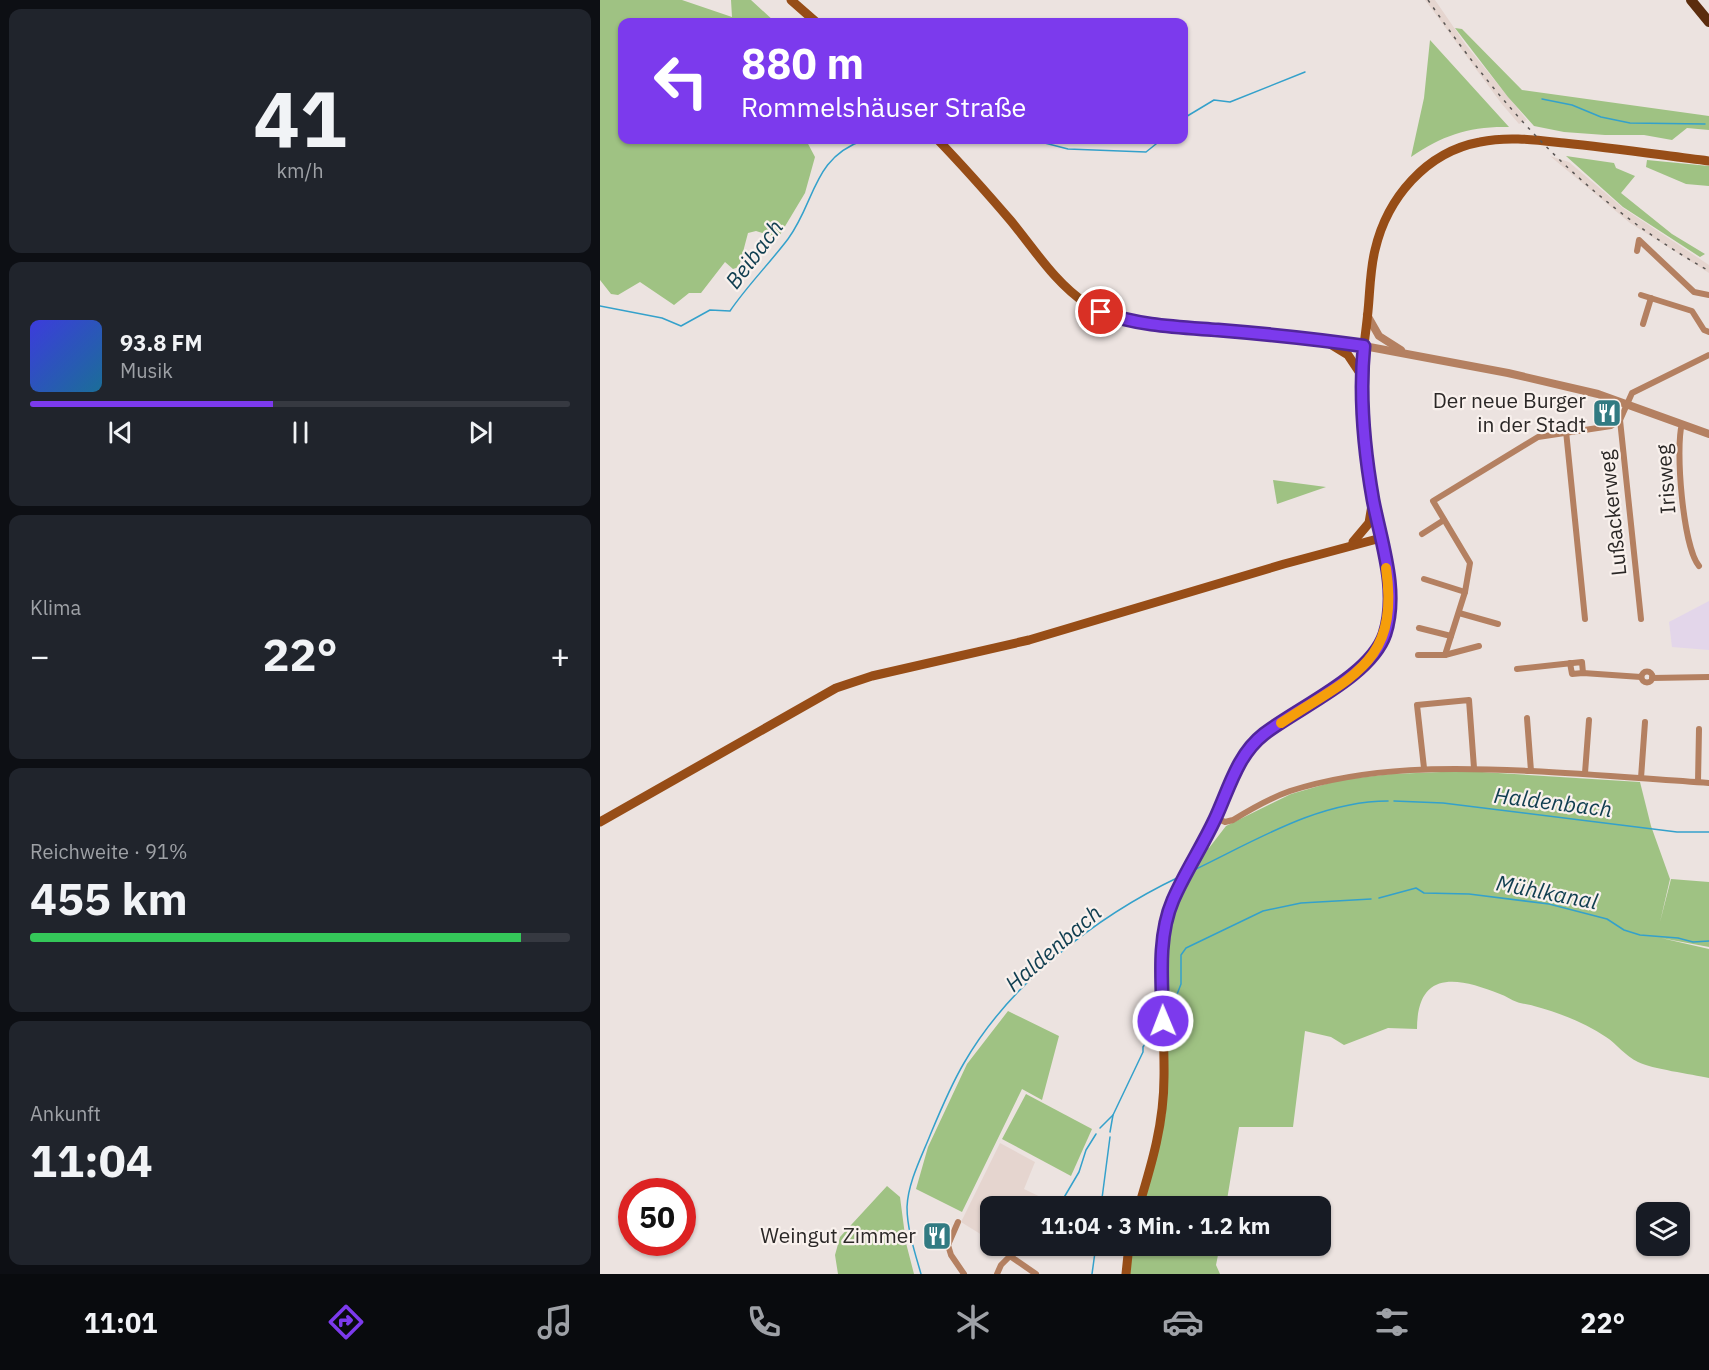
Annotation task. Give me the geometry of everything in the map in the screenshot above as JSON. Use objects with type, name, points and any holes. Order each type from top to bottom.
[{"type":"highway","points":[[1693,0],[1709,10]]},
{"type":"highway","points":[[1693,0],[1709,22]]},
{"type":"main road","points":[[791,0],[811,18]]},
{"type":"main road","points":[[1142,1196],[1156,1149],[1163,1112],[1162,962],[1172,902],[1242,759],[1252,745],[1264,734],[1356,672],[1374,655],[1385,635],[1389,609],[1388,578],[1373,499],[1361,400],[1361,375],[1374,251],[1390,209],[1412,178],[1442,156],[1459,147],[1497,139],[1520,139],[1709,161]]},
{"type":"main road","points":[[942,144],[997,205],[1060,281],[1086,303],[1101,312],[1120,319],[1154,326],[1364,346]]},
{"type":"main road","points":[[1327,341],[1348,355],[1356,364],[1361,375]]},
{"type":"main road","points":[[1349,546],[1362,535],[1369,523],[1373,499]]},
{"type":"main road","points":[[600,822],[836,688],[872,676],[1029,640],[1381,538]]},
{"type":"main road","points":[[1126,1274],[1128,1256]]},
{"type":"street","points":[[1637,251],[1639,240],[1694,292],[1709,295]]},
{"type":"street","points":[[1641,295],[1692,311],[1704,330],[1709,332]]},
{"type":"street","points":[[1643,324],[1651,298]]},
{"type":"street","points":[[1367,315],[1379,336],[1409,355]]},
{"type":"street","points":[[1364,346],[1546,381],[1626,404],[1709,434]]},
{"type":"street","points":[[1626,404],[1632,393],[1709,354]]},
{"type":"street","name":"Lußackerweg","points":[[1626,404],[1620,420],[1641,619]]},
{"type":"street","points":[[1445,655],[1465,592],[1470,563],[1433,501],[1530,441],[1566,431],[1611,426],[1620,420]]},
{"type":"street","name":"Irisweg","points":[[1682,424],[1678,451],[1686,531],[1694,560],[1699,566]]},
{"type":"street","points":[[1566,431],[1585,619]]},
{"type":"street","points":[[1422,534],[1444,520]]},
{"type":"street","points":[[1424,579],[1465,592]]},
{"type":"street","points":[[1459,613],[1498,624]]},
{"type":"street","points":[[1419,628],[1451,636]]},
{"type":"street","points":[[1418,655],[1445,655],[1468,647],[1479,646]]},
{"type":"street","points":[[1517,669],[1582,662],[1583,672]]},
{"type":"street","points":[[1570,663],[1572,674],[1583,672],[1641,677],[1647,683],[1652,678],[1709,677]]},
{"type":"street","points":[[1424,768],[1417,705],[1469,700],[1474,768]]},
{"type":"street","points":[[1527,718],[1531,771]]},
{"type":"street","points":[[1586,773],[1589,720]]},
{"type":"street","points":[[1641,778],[1645,722]]},
{"type":"street","points":[[1698,782],[1700,729]]},
{"type":"street","points":[[1215,818],[1225,822],[1233,820],[1289,792],[1338,779],[1424,768],[1586,773],[1709,783]]},
{"type":"street","points":[[958,1222],[948,1245],[951,1255],[964,1274]]},
{"type":"street","points":[[997,1274],[1001,1264],[1010,1256],[1036,1274]]},
{"type":"shaded area","points":[[1425,0],[1435,0],[1466,45],[1527,120],[1519,124],[1501,103]]},
{"type":"shaded area","points":[[1550,156],[1569,162],[1623,208],[1709,265],[1709,273],[1630,223]]},
{"type":"shaded area","points":[[1709,601],[1709,650],[1672,647],[1669,622]]},
{"type":"shaded area","points":[[1000,1143],[1035,1162],[1024,1189],[1039,1196],[980,1196],[980,1234],[961,1222]]},
{"type":"green space","points":[[600,0],[682,0],[732,17],[731,0],[751,0],[771,18],[618,18],[618,144],[808,144],[815,157],[805,193],[778,238],[756,231],[748,233],[739,267],[733,269],[725,262],[701,293],[689,293],[674,305],[640,282],[618,295],[611,294],[600,280]]},
{"type":"green space","points":[[1455,28],[1462,29],[1522,90],[1709,116],[1709,130],[1687,128],[1672,140],[1644,135],[1564,132],[1534,126],[1508,97]]},
{"type":"green space","points":[[1430,40],[1509,127],[1482,128],[1457,133],[1411,157],[1424,98]]},
{"type":"green space","points":[[1566,156],[1614,163],[1616,168],[1635,176],[1621,193],[1672,234],[1705,254],[1700,257],[1623,207]]},
{"type":"green space","points":[[1647,160],[1709,166],[1709,186],[1686,184],[1646,167]]},
{"type":"green space","points":[[1273,480],[1326,487],[1277,504]]},
{"type":"green space","points":[[1466,771],[1640,782],[1651,826],[1670,879],[1660,922],[1671,879],[1709,882],[1709,947],[1661,938],[1709,949],[1709,1078],[1644,1065],[1629,1057],[1598,1032],[1562,1015],[1519,1003],[1484,988],[1455,982],[1443,983],[1432,987],[1424,996],[1419,1010],[1417,1029],[1388,1028],[1344,1045],[1331,1037],[1305,1031],[1293,1127],[1239,1127],[1228,1196],[1145,1196],[1166,1112],[1164,961],[1174,903],[1201,850],[1209,848],[1226,826],[1291,794],[1340,780],[1391,774]]},
{"type":"green space","points":[[1008,1011],[1059,1036],[1042,1100],[1022,1089],[962,1212],[916,1189],[928,1147],[967,1064]]},
{"type":"green space","points":[[1026,1094],[1092,1129],[1071,1176],[1002,1139]]},
{"type":"green space","points":[[887,1186],[900,1197],[906,1243],[914,1274],[838,1274],[835,1255],[840,1237]]},
{"type":"green space","points":[[1131,1256],[1218,1256],[1216,1265],[1220,1274],[1130,1274]]},
{"type":"waterway","name":"Beibach","points":[[1188,116],[1214,100],[1230,102],[1305,72]]},
{"type":"waterway","name":"Beibach","points":[[1542,99],[1572,105],[1601,117],[1630,123],[1705,124]]},
{"type":"waterway","name":"Beibach","points":[[600,306],[662,318],[681,326],[710,310],[730,311],[788,239],[824,169],[834,158],[856,144]]},
{"type":"waterway","name":"Beibach","points":[[1049,144],[1068,149],[1146,152],[1156,144]]},
{"type":"waterway","name":"Haldenbach","points":[[1192,871],[1262,836],[1311,816],[1336,808],[1388,801]]},
{"type":"waterway","name":"Haldenbach","points":[[1394,801],[1443,803],[1677,832],[1709,832]]},
{"type":"waterway","name":"Haldenbach","points":[[921,1274],[908,1224],[908,1198],[920,1160],[946,1097],[964,1063],[1005,1006],[1058,955],[1117,911],[1179,877]]},
{"type":"waterway","name":"Mühlkanal","points":[[1379,898],[1416,888],[1424,893],[1469,894],[1549,904],[1607,919],[1624,930],[1640,935],[1678,938],[1693,942],[1709,941]]},
{"type":"waterway","name":"Mühlkanal","points":[[1169,1015],[1181,984],[1181,955],[1186,948],[1263,911],[1301,903],[1371,899]]},
{"type":"waterway","name":"Mühlkanal","points":[[1100,1128],[1113,1115],[1143,1052],[1143,1047],[1156,1027]]},
{"type":"waterway","points":[[1110,1132],[1113,1115]]},
{"type":"waterway","name":"Mühlkanal","points":[[1065,1196],[1079,1172],[1086,1150],[1096,1134]]},
{"type":"waterway","points":[[1102,1196],[1110,1137]]},
{"type":"waterway","points":[[1092,1274],[1094,1256]]},
{"type":"railway","points":[[1428,0],[1488,81],[1552,152],[1624,215],[1709,271]]},
{"type":"slow traffic","points":[[1281,723],[1356,672],[1374,655],[1385,635],[1388,621],[1389,597],[1386,568]]},
{"type":"place","name":"Der neue Burger in der Stadt","points":[[1607,413]]},
{"type":"place","name":"Weingut Zimmer","points":[[937,1236]]},
{"type":"route","points":[[1101,312],[1135,323],[1154,326],[1254,333],[1364,346],[1361,400],[1373,499],[1388,578],[1388,621],[1385,635],[1374,655],[1356,672],[1264,734],[1242,759],[1172,902],[1167,920],[1162,962],[1163,1021]]}]
